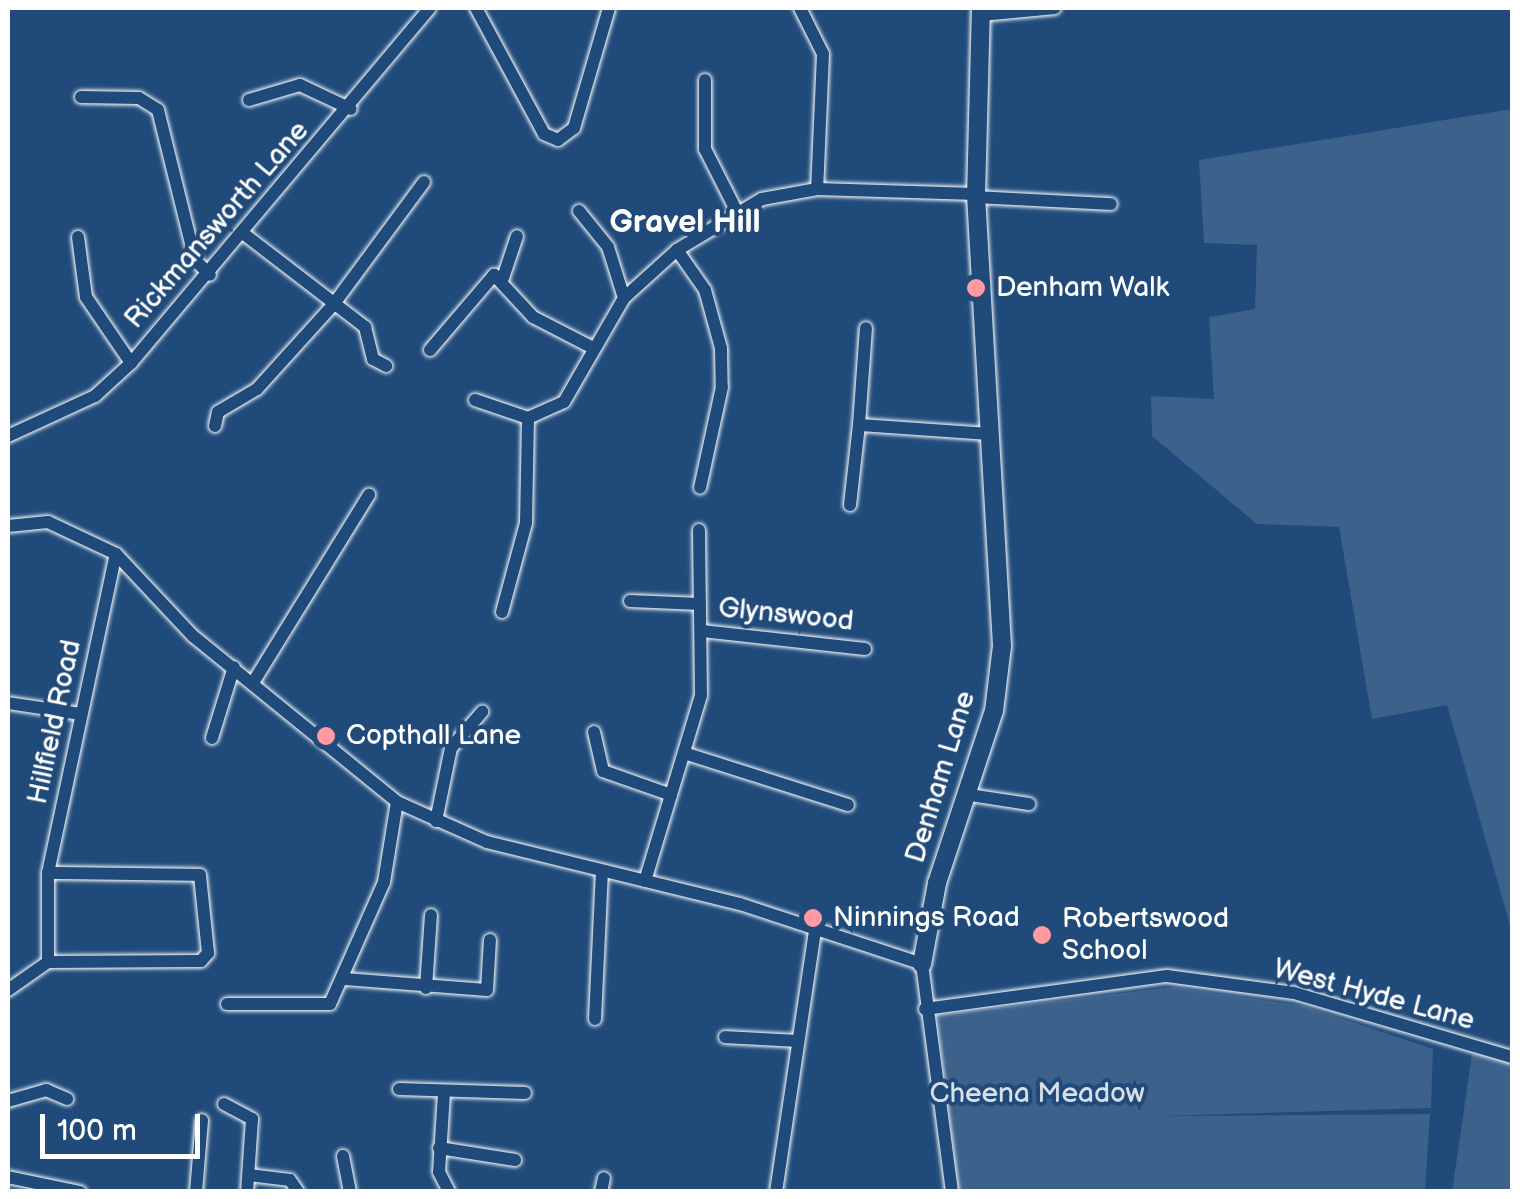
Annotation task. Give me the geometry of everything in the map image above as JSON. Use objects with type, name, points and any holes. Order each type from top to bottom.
[{"type":"street","name":"Rickmansworth Lane","points":[[8,436],[64,399],[95,396],[130,363],[210,276],[350,109],[391,45],[430,8]]},
{"type":"street","points":[[476,8],[544,134],[558,140],[574,128],[608,8]]},
{"type":"street","points":[[800,8],[823,54],[817,189]]},
{"type":"street","points":[[981,11],[1055,8]]},
{"type":"street","name":"Denham Lane","points":[[952,1192],[922,964],[937,883],[970,795],[1002,646],[976,195],[981,11]]},
{"type":"street","points":[[705,80],[705,149],[737,212]]},
{"type":"street","points":[[249,100],[300,85],[350,109]]},
{"type":"street","points":[[81,97],[139,98],[158,110],[194,260],[210,276]]},
{"type":"street","points":[[216,426],[218,412],[257,389],[333,305],[424,182]]},
{"type":"street","points":[[475,400],[528,418],[564,402],[624,298],[677,250],[737,212],[817,189],[1112,204]]},
{"type":"street","points":[[579,211],[608,246],[624,298]]},
{"type":"street","points":[[244,234],[365,327],[373,359],[386,366]]},
{"type":"street","points":[[503,278],[517,236]]},
{"type":"street","points":[[78,237],[86,298],[130,363]]},
{"type":"street","points":[[677,250],[705,290],[721,348],[722,387],[700,488]]},
{"type":"street","points":[[430,350],[485,278],[503,278]]},
{"type":"street","points":[[503,278],[534,318],[593,348]]},
{"type":"street","points":[[850,505],[866,328]]},
{"type":"street","points":[[502,612],[526,523],[528,418]]},
{"type":"street","points":[[859,425],[987,434]]},
{"type":"street","points":[[254,682],[369,495]]},
{"type":"street","points":[[8,526],[48,522],[116,554],[234,667],[397,802],[436,820],[602,873],[645,881],[922,964]]},
{"type":"street","points":[[645,881],[702,695],[699,530]]},
{"type":"street","name":"Hillfield Road","points":[[48,962],[48,873],[116,554]]},
{"type":"street","points":[[630,601],[700,604]]},
{"type":"street","name":"Glynswood","points":[[702,631],[865,649]]},
{"type":"street","points":[[212,738],[234,667]]},
{"type":"street","points":[[8,702],[81,714]]},
{"type":"street","points":[[436,820],[450,748],[482,712]]},
{"type":"street","points":[[594,732],[603,772],[671,795]]},
{"type":"street","points":[[684,753],[848,805]]},
{"type":"street","points":[[970,795],[1029,804]]},
{"type":"street","points":[[227,1004],[321,1010],[345,979],[384,882],[397,802]]},
{"type":"street","points":[[8,990],[48,962],[202,961],[208,953],[200,876],[48,873]]},
{"type":"street","points":[[595,1019],[602,873]]},
{"type":"street","points":[[426,988],[431,914]]},
{"type":"street","points":[[776,1192],[815,931]]},
{"type":"street","points":[[345,979],[488,994],[490,940]]},
{"type":"street","name":"West Hyde Lane","points":[[926,1009],[1167,976],[1294,993],[1512,1057]]},
{"type":"street","points":[[725,1037],[797,1042]]},
{"type":"street","points":[[398,1089],[524,1093]]},
{"type":"street","points":[[8,1101],[46,1090],[66,1098]]},
{"type":"street","points":[[444,1092],[439,1148],[449,1192]]},
{"type":"street","points":[[224,1104],[252,1118],[248,1192]]},
{"type":"street","points":[[196,1192],[202,1120]]},
{"type":"street","points":[[439,1148],[516,1160]]},
{"type":"street","points":[[344,1156],[350,1192]]},
{"type":"street","points":[[249,1174],[290,1180],[298,1192]]},
{"type":"street","points":[[8,1178],[80,1192]]},
{"type":"green space","points":[[1512,109],[1512,932],[1447,705],[1372,719],[1339,527],[1257,524],[1152,436],[1151,396],[1214,399],[1209,317],[1255,309],[1257,245],[1204,243],[1199,160]]},
{"type":"green space","name":"Cheena Meadow","points":[[1173,987],[1304,1006],[1433,1049],[1431,1108],[1160,1116],[1430,1114],[1425,1191],[959,1191],[937,1015]]},
{"type":"green space","points":[[1512,1050],[1512,1191],[1452,1192],[1472,1054]]},
{"type":"place","name":"Denham Walk","points":[[976,288]]},
{"type":"place","name":"Copthall Lane","points":[[326,736]]},
{"type":"place","name":"Ninnings Road","points":[[813,918]]},
{"type":"place","name":"Robertswood School","points":[[1042,935]]},
{"type":"district","name":"Gravel Hill","points":[[685,223]]}]
